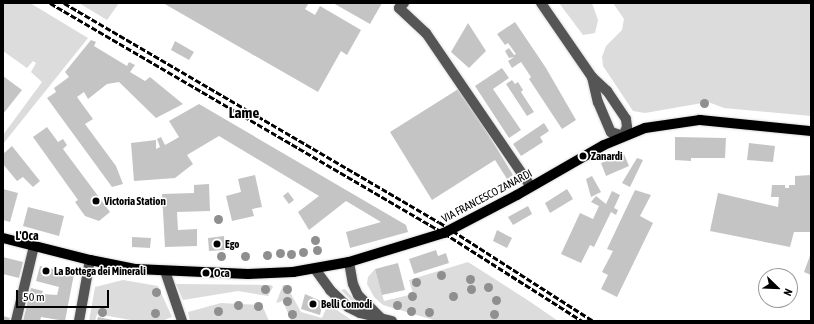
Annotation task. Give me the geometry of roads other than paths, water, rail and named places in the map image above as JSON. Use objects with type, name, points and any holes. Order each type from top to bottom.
[{"type":"main road","name":"VIA FRANCESCO ZANARDI","points":[[3,238],[90,260],[136,269],[266,274],[315,268],[349,262],[444,233],[531,187],[583,156],[623,136],[654,126],[700,120],[811,131]]},
{"type":"street","points":[[404,3],[399,8],[426,33],[531,187]]},
{"type":"street","points":[[541,3],[592,77],[606,91],[626,119],[627,127],[623,136],[616,136],[609,129],[598,102],[592,77]]},
{"type":"street","points":[[16,321],[34,246]]},
{"type":"street","points":[[79,321],[90,260]]},
{"type":"street","points":[[349,262],[353,284],[358,295],[382,318]]},
{"type":"street","points":[[315,268],[335,295],[348,307],[360,313],[392,321]]},
{"type":"street","points":[[165,271],[182,321]]},
{"type":"railway","points":[[50,3],[444,233],[582,321]]},
{"type":"railway","points":[[64,3],[439,222],[593,321]]},
{"type":"place","name":"Zanardi","points":[[583,156]]},
{"type":"place","name":"Victoria Station","points":[[96,201]]},
{"type":"place","name":"Ego","points":[[217,244]]},
{"type":"place","name":"La Bottega dei Minerali","points":[[46,271]]},
{"type":"place","name":"Oca","points":[[206,273]]},
{"type":"place","name":"Belli Comodi","points":[[313,304]]},
{"type":"district","name":"Lame","points":[[244,113]]},
{"type":"district","name":"L'Oca","points":[[27,237]]}]
